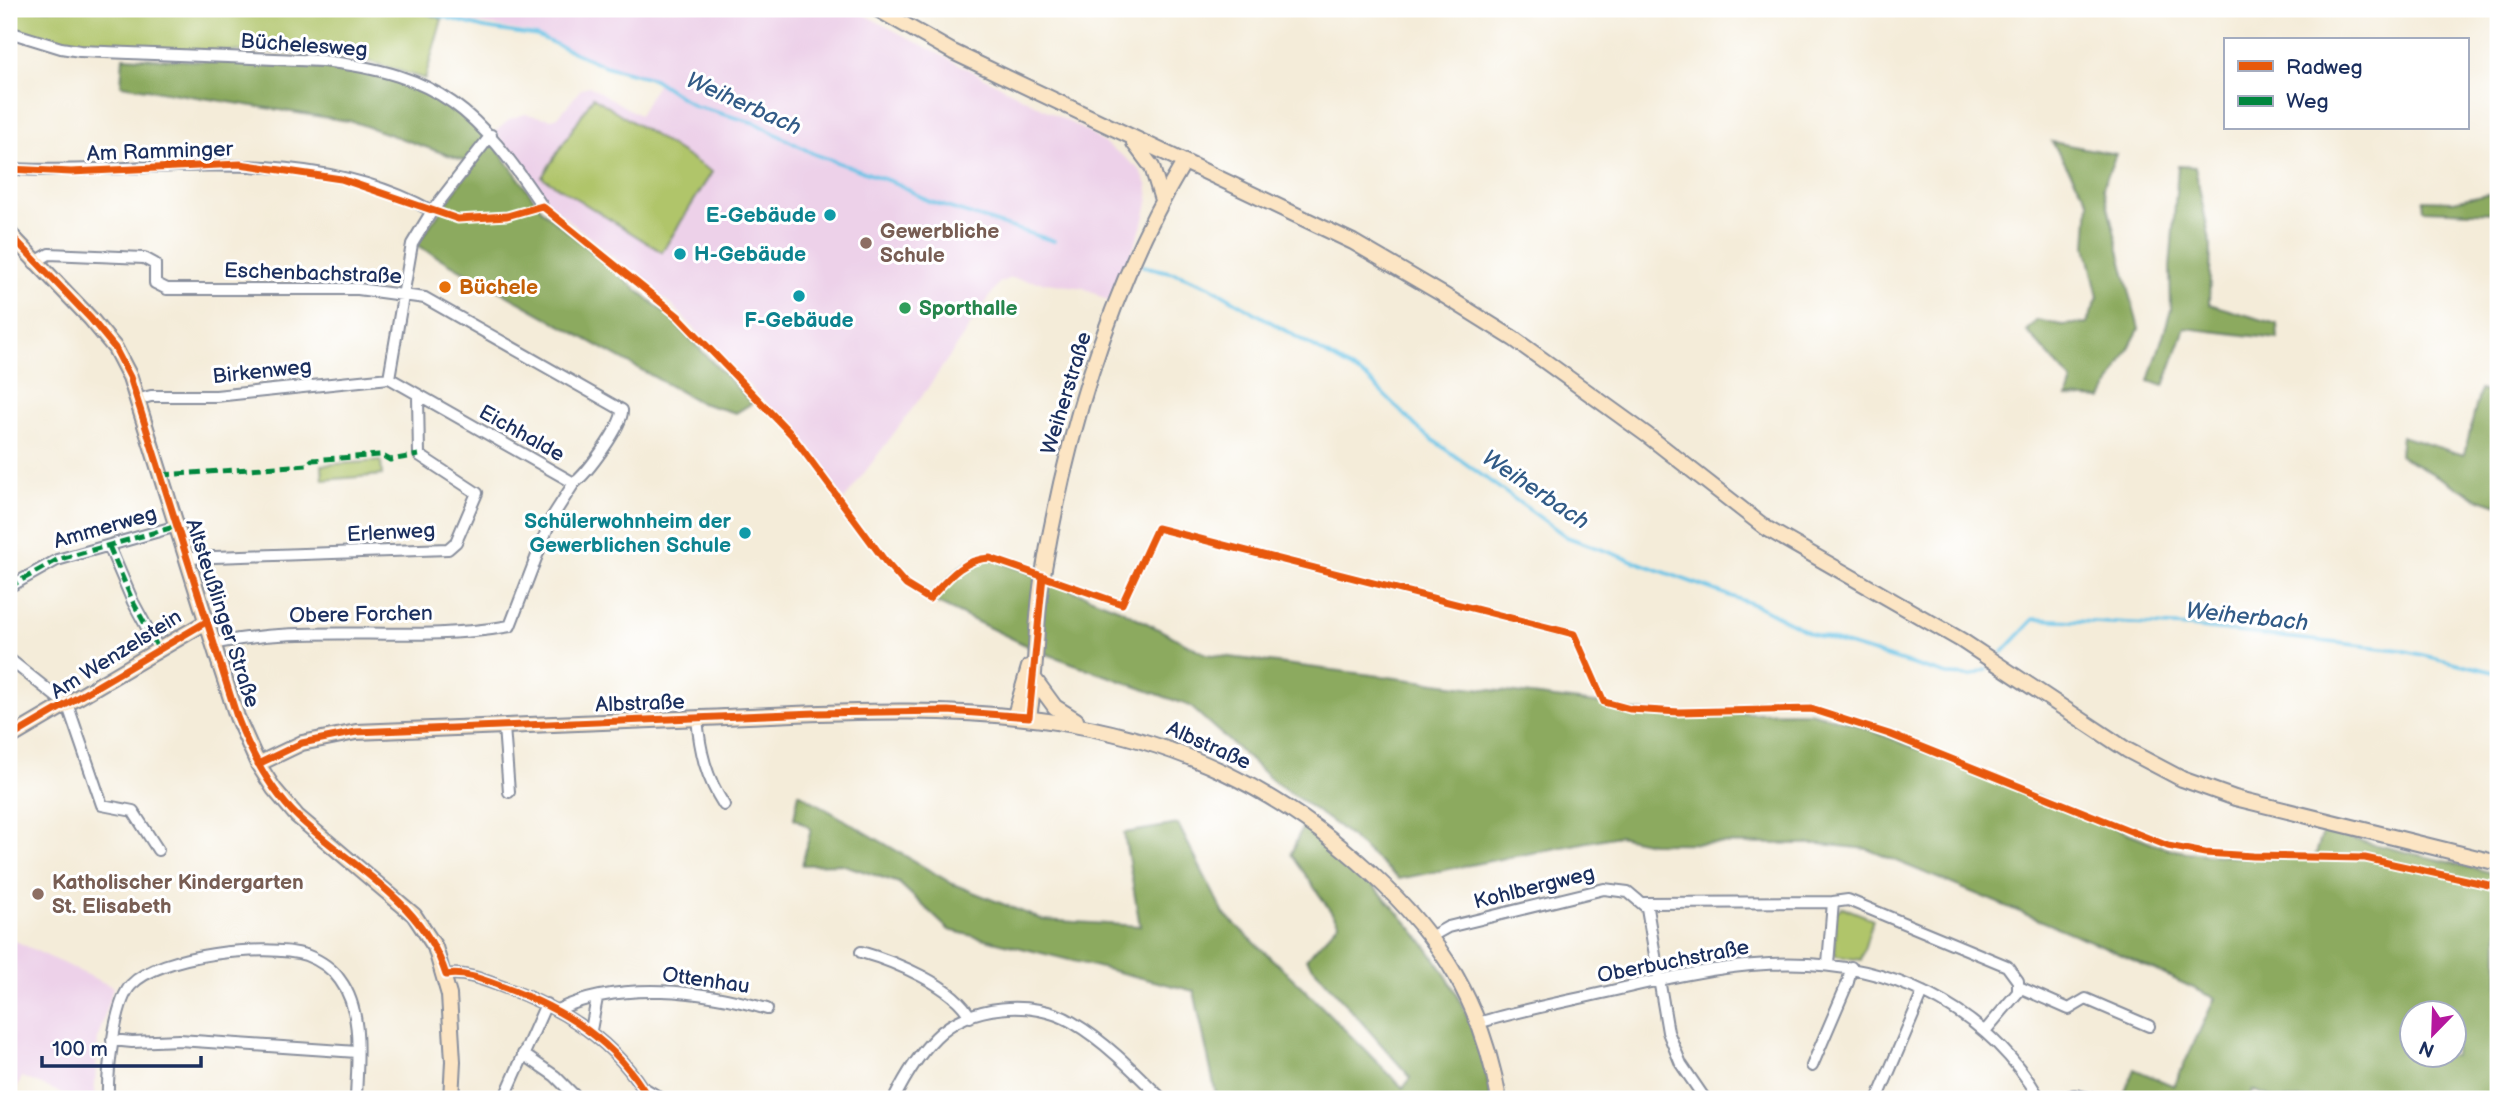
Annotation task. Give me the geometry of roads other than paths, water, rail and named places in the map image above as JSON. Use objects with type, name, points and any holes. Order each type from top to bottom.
[{"type":"street","points":[[877,9],[953,52],[1353,242],[1442,294],[1514,339],[1647,435],[1766,528],[1971,647],[2127,750],[2182,779],[2235,798],[2498,863]]},
{"type":"street","name":"Büchelesweg","points":[[9,32],[80,51],[362,65],[419,83],[460,106],[491,135],[542,206]]},
{"type":"street","points":[[389,378],[412,244],[432,211],[491,135]]},
{"type":"street","points":[[1127,136],[1152,167],[1162,200]]},
{"type":"street","name":"Am Ramminger","points":[[9,169],[71,172],[207,164],[269,167],[363,185],[432,211]]},
{"type":"street","name":"Weiherstraße","points":[[1022,716],[1034,677],[1042,576],[1076,429],[1120,292],[1162,200],[1184,164]]},
{"type":"street","name":"Altsteußlinger Straße","points":[[9,233],[115,348],[139,399],[213,644],[237,717],[258,764],[274,789],[297,816],[414,915],[435,947],[446,975],[453,1061],[451,1099]]},
{"type":"street","name":"Eschenbachstraße","points":[[34,263],[49,254],[144,258],[155,264],[155,283],[167,289],[358,289],[425,298],[622,410],[620,422],[585,475],[573,483]]},
{"type":"street","name":"Birkenweg","points":[[139,399],[151,396],[216,396],[389,378]]},
{"type":"street","name":"Eichhalde","points":[[389,378],[418,397],[573,483],[551,519],[510,626]]},
{"type":"street","name":"Erlenweg","points":[[186,558],[448,549],[456,542],[477,493],[419,456],[418,397]]},
{"type":"street","name":"Ammerweg","points":[[9,587],[57,560],[177,526]]},
{"type":"street","points":[[109,546],[133,602],[159,650]]},
{"type":"street","name":"Am Wenzelstein","points":[[9,738],[68,706],[206,622]]},
{"type":"street","name":"Obere Forchen","points":[[213,644],[318,631],[438,632],[510,626]]},
{"type":"street","name":"Weiherstraße","points":[[1022,716],[1018,698],[1036,650]]},
{"type":"street","points":[[9,659],[68,706]]},
{"type":"street","points":[[1034,677],[1055,707],[1087,726]]},
{"type":"street","name":"Am Wenzelstein","points":[[68,706],[102,805],[133,811],[158,850]]},
{"type":"street","name":"Albstraße","points":[[258,764],[302,743],[328,735],[697,718],[948,712],[1022,716],[1087,726],[1174,751],[1220,770],[1277,800],[1340,844],[1387,888],[1432,936],[1454,969],[1478,1023],[1494,1073],[1499,1099]]},
{"type":"street","name":"Albstraße","points":[[697,718],[700,755],[712,787],[724,805]]},
{"type":"street","points":[[504,727],[509,792]]},
{"type":"street","name":"Kohlbergweg","points":[[1432,936],[1448,928],[1604,889],[1620,889],[1643,903],[1848,900],[2007,966],[2019,987],[2069,1009],[2086,999],[2149,1026]]},
{"type":"street","points":[[1828,964],[1833,902]]},
{"type":"street","points":[[1643,903],[1648,914],[1658,979],[1674,1050],[1705,1099]]},
{"type":"street","points":[[108,1099],[112,1040],[128,987],[144,975],[190,959],[243,952],[285,952],[319,961],[341,980],[352,1003],[357,1052],[356,1099]]},
{"type":"street","points":[[861,953],[918,975],[957,999],[970,1017]]},
{"type":"street","name":"Oberbuchstraße","points":[[1478,1023],[1658,979],[1724,966],[1828,964],[1851,967],[1888,976],[1957,1010],[1985,1031],[2026,1076],[2040,1099]]},
{"type":"street","points":[[1812,1066],[1849,982],[1851,967]]},
{"type":"street","points":[[446,975],[471,976],[546,1004],[591,1030],[614,1052],[649,1099]]},
{"type":"street","points":[[1985,1031],[2015,996],[2019,987]]},
{"type":"street","name":"Ottenhau","points":[[556,1010],[573,1002],[644,991],[693,993],[767,1009]]},
{"type":"street","points":[[1879,1095],[1923,992]]},
{"type":"street","points":[[591,1030],[597,998]]},
{"type":"street","points":[[504,1099],[546,1004]]},
{"type":"street","points":[[894,1099],[911,1068],[938,1035],[970,1017],[1010,1008],[1034,1010],[1071,1021],[1118,1056],[1162,1099]]},
{"type":"street","points":[[112,1040],[179,1040],[357,1052]]},
{"type":"street","points":[[523,1054],[555,1076],[578,1099]]},
{"type":"street","points":[[642,1087],[662,1099]]},
{"type":"street","points":[[2061,1099],[2074,1095],[2095,1099]]},
{"type":"waterway","name":"Weiherbach","points":[[416,9],[484,28],[537,36],[605,66],[654,79],[694,106],[755,123],[814,154],[898,184],[928,201],[1054,241]]},
{"type":"waterway","name":"Weiherbach","points":[[1143,266],[1178,274],[1209,286],[1367,378],[1422,432],[1567,537],[1758,606],[1812,634],[1947,675],[1971,676],[1986,670]]},
{"type":"waterway","name":"Weiherbach","points":[[2003,652],[2034,619],[2192,627],[2401,650],[2498,673]]},
{"type":"place","name":"E-Gebäude","points":[[830,215]]},
{"type":"place","name":"Gewerbliche Schule","points":[[866,243]]},
{"type":"place","name":"H-Gebäude","points":[[680,254]]},
{"type":"place","name":"Büchele","points":[[445,287]]},
{"type":"place","name":"F-Gebäude","points":[[799,296]]},
{"type":"place","name":"Sporthalle","points":[[905,308]]},
{"type":"place","name":"Schülerwohnheim der Gewerblichen Schule","points":[[745,533]]},
{"type":"place","name":"Katholischer Kindergarten St. Elisabeth","points":[[38,894]]}]
